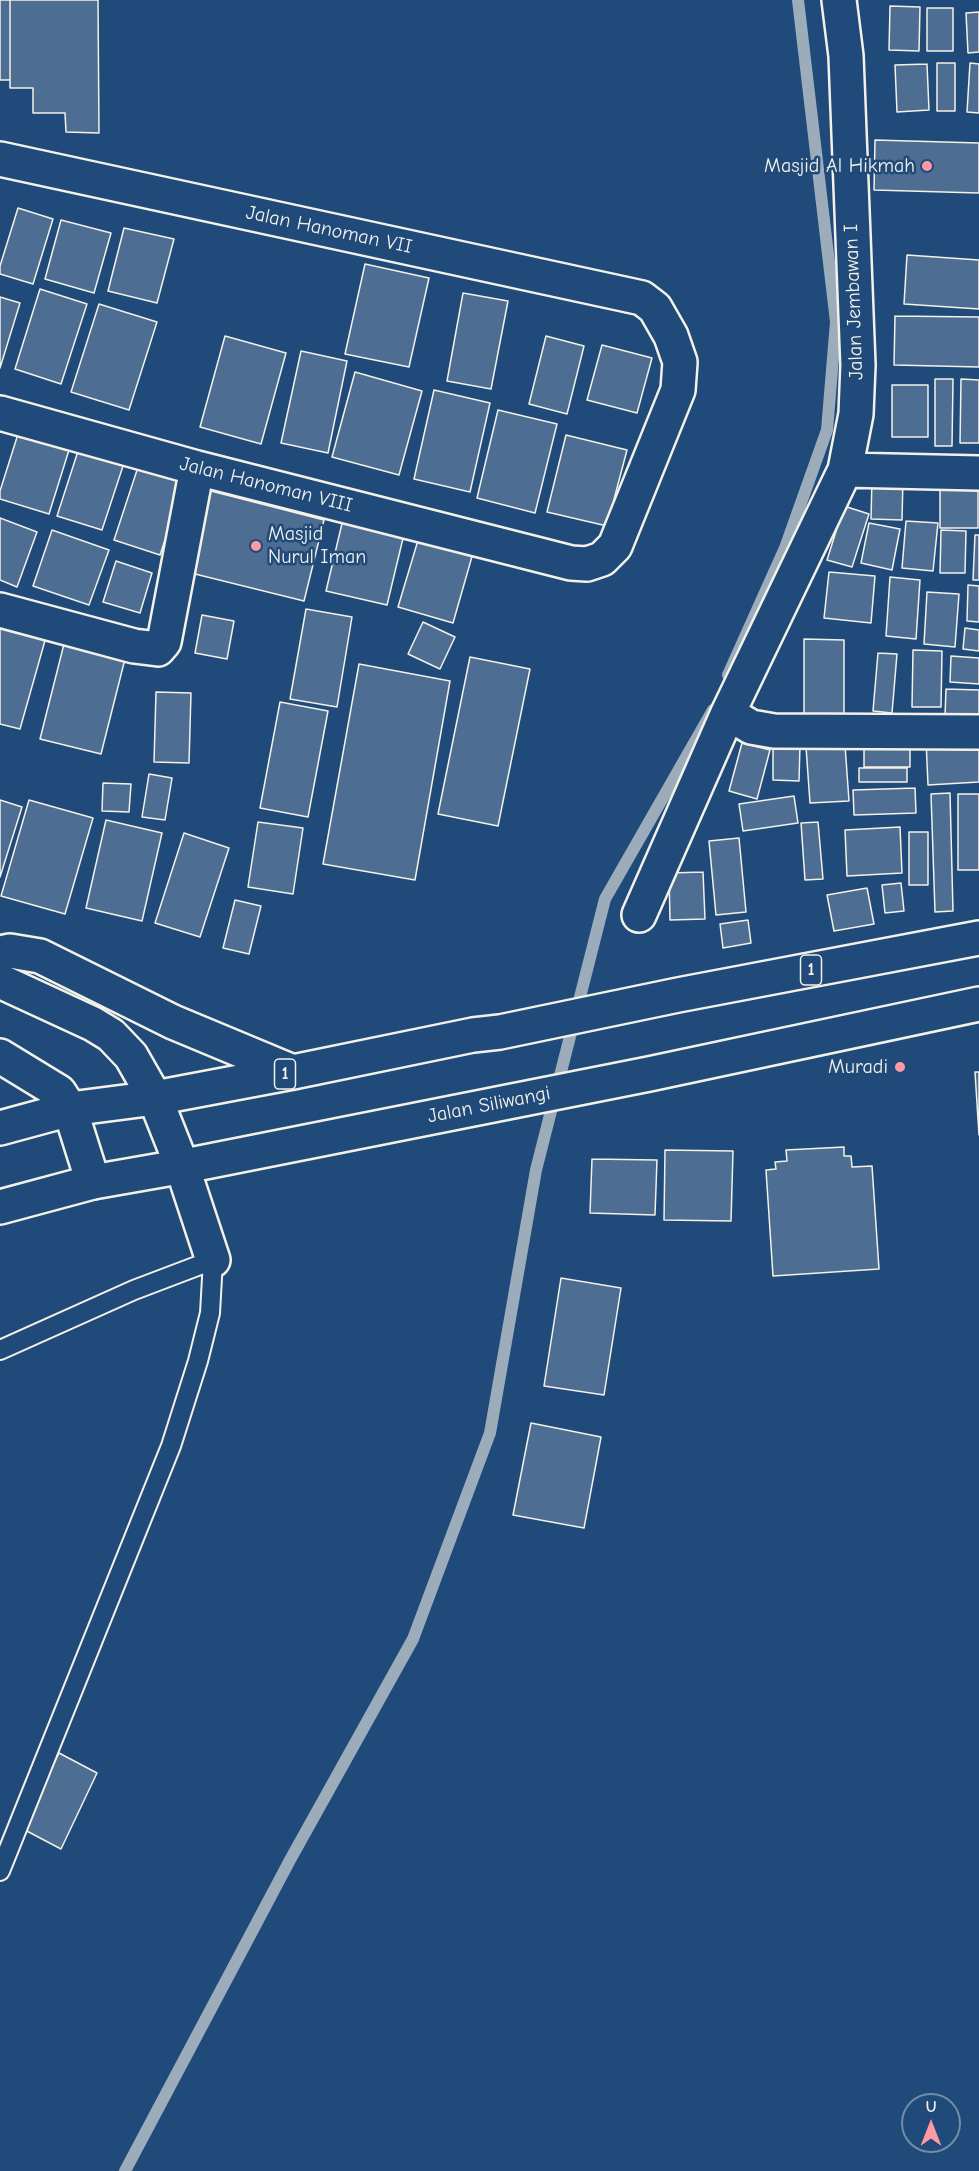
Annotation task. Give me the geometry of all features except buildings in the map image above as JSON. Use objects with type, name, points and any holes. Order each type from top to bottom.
[{"type":"main road","name":"Jalan Jembawan I","points":[[639,915],[728,713],[845,470],[856,414],[858,365],[846,56],[839,0]]},
{"type":"main road","name":"Jalan Hanoman VII","points":[[0,159],[642,298],[656,308],[671,336],[680,362],[678,390],[615,546],[602,559]]},
{"type":"main road","name":"Jalan Hanoman VIII","points":[[0,413],[197,468],[571,563],[588,564],[602,559]]},
{"type":"main road","points":[[0,610],[134,646],[158,649],[164,642],[197,468]]},
{"type":"main road","points":[[845,470],[979,473]]},
{"type":"main road","points":[[728,713],[752,727],[774,730],[979,732]]},
{"type":"main road","name":"1","points":[[0,1128],[70,1109],[156,1098],[979,938]]},
{"type":"main road","points":[[0,953],[10,951],[40,956],[173,1022],[293,1072]]},
{"type":"main road","points":[[0,981],[93,1024],[111,1035],[131,1056],[156,1098],[182,1166],[213,1260]]},
{"type":"main road","name":"Jalan Siliwangi","points":[[0,1207],[93,1182],[649,1074],[979,1004]]},
{"type":"main road","points":[[0,1056],[59,1092],[70,1109],[93,1182]]},
{"type":"lane","points":[[0,1350],[134,1290],[213,1260],[210,1313],[198,1361],[171,1446],[0,1871]]},
{"type":"waterway","points":[[728,675],[785,548],[827,430],[836,322],[798,0]]},
{"type":"waterway","points":[[125,2171],[290,1860],[413,1639],[490,1433],[536,1170],[605,899],[713,710]]},
{"type":"place","name":"Masjid Al Hikmah","points":[[927,166]]},
{"type":"place","name":"Masjid Nurul Iman","points":[[256,546]]},
{"type":"place","name":"Muradi","points":[[900,1067]]}]
